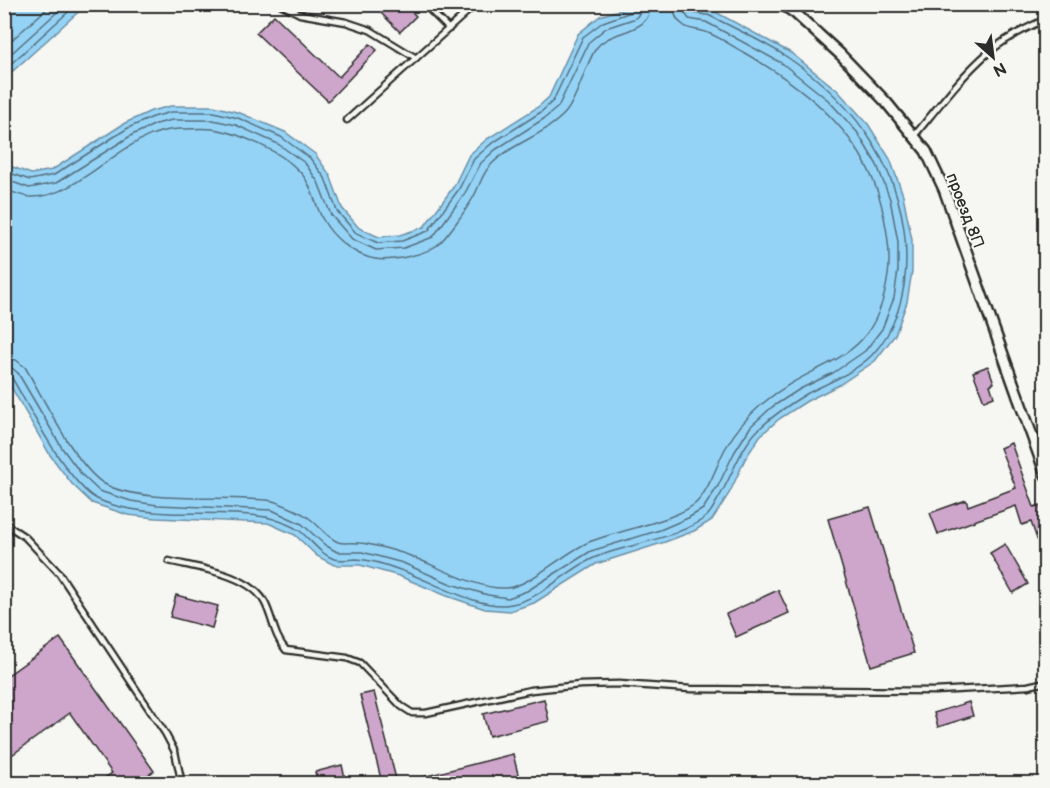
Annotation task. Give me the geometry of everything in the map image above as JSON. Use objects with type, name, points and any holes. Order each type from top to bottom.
[{"type":"street","name":"проезд 8П","points":[[782,4],[798,9],[915,135],[926,151],[944,189],[1046,475]]},
{"type":"lane","points":[[280,4],[300,14],[346,22],[370,30],[416,58]]},
{"type":"lane","points":[[423,4],[449,29]]},
{"type":"lane","points":[[347,120],[476,4]]},
{"type":"lane","points":[[915,135],[960,81],[989,52],[1014,35],[1046,19]]},
{"type":"lane","points":[[4,523],[26,537],[59,573],[165,733],[175,752],[182,783]]},
{"type":"lane","points":[[169,561],[243,582],[264,601],[278,641],[286,650],[347,658],[360,663],[401,706],[412,713],[426,713],[531,690],[580,685],[619,684],[691,689],[935,691],[1028,686],[1046,682]]},
{"type":"water","points":[[5,4],[86,4],[86,5],[5,78]]},
{"type":"water","points":[[672,4],[710,9],[791,53],[837,90],[868,124],[890,159],[903,195],[912,240],[912,271],[907,302],[895,335],[875,361],[839,385],[807,401],[779,419],[760,436],[712,520],[694,531],[665,542],[596,564],[534,603],[510,611],[485,609],[399,576],[360,565],[334,565],[317,556],[295,535],[268,523],[128,515],[92,503],[72,484],[50,455],[5,376],[5,164],[31,174],[52,170],[125,123],[151,111],[171,106],[214,106],[240,113],[285,132],[315,154],[330,175],[342,208],[359,228],[379,237],[400,235],[424,227],[454,186],[469,155],[487,139],[538,107],[549,97],[578,34],[600,16],[629,7]]},
{"type":"building","points":[[372,4],[404,4],[416,16],[400,32]]},
{"type":"building","points":[[274,15],[339,77],[370,44],[377,50],[328,101],[256,33]]},
{"type":"building","points":[[988,366],[994,383],[990,385],[994,397],[984,401],[973,372]]},
{"type":"building","points":[[1011,443],[1034,507],[1040,505],[1046,522],[1046,539],[1038,542],[1031,522],[1022,525],[1016,506],[938,534],[930,513],[966,500],[968,506],[1016,488],[1000,448]]},
{"type":"building","points":[[870,507],[914,653],[871,666],[828,519]]},
{"type":"building","points":[[1005,544],[1028,584],[1013,593],[990,553]]},
{"type":"building","points":[[778,590],[789,613],[736,637],[726,614]]},
{"type":"building","points":[[176,595],[218,606],[212,628],[170,617]]},
{"type":"building","points":[[60,638],[154,771],[136,783],[97,783],[112,773],[70,713],[9,757],[4,752],[4,678]]},
{"type":"building","points":[[374,692],[397,783],[382,783],[360,695]]},
{"type":"building","points":[[544,699],[549,721],[489,736],[483,714]]},
{"type":"building","points":[[969,702],[973,716],[938,727],[934,713]]},
{"type":"building","points":[[513,754],[519,778],[496,783],[412,783],[411,780]]},
{"type":"building","points":[[342,765],[346,783],[318,783],[315,772]]}]
